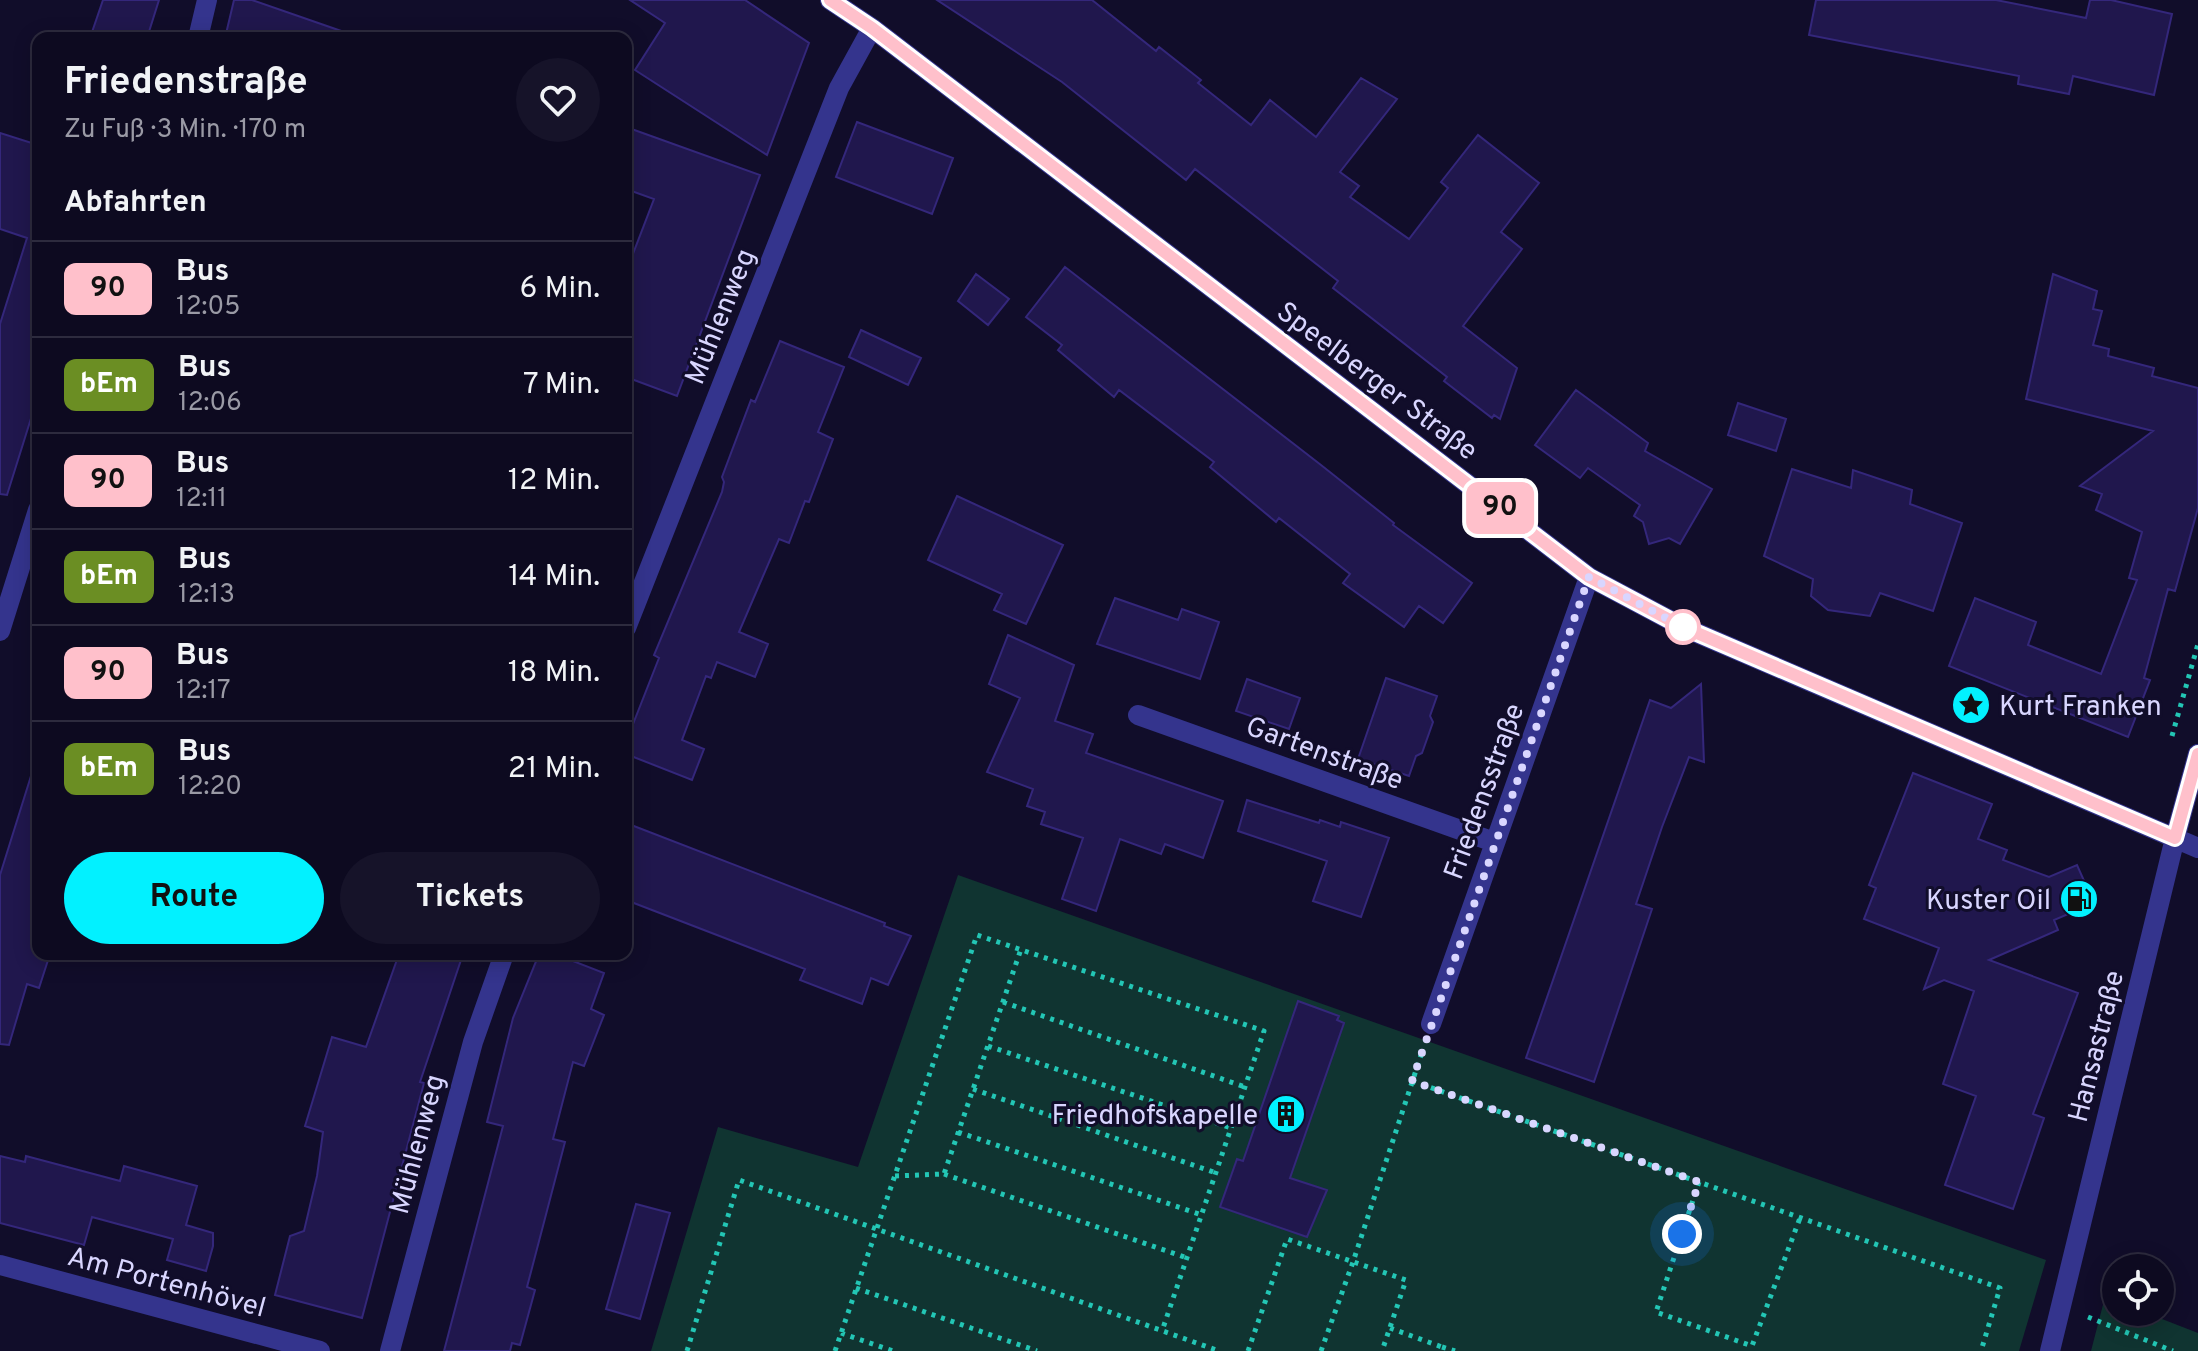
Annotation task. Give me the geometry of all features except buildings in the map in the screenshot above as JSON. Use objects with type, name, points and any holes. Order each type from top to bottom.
[{"type":"street","points":[[199,32],[207,0]]},
{"type":"street","name":"Speelberger Straße","points":[[830,0],[872,28],[1589,577],[1683,627],[2198,848]]},
{"type":"street","name":"Mühlenweg","points":[[632,613],[839,88],[872,28]]},
{"type":"street","points":[[0,631],[32,529]]},
{"type":"street","name":"Friedensstraße","points":[[1431,1024],[1589,577]]},
{"type":"street","name":"Gartenstraße","points":[[1138,715],[1494,842]]},
{"type":"street","name":"Hansastraße","points":[[2050,1351],[2198,754]]},
{"type":"street","name":"Mühlenweg","points":[[390,1351],[473,1042],[502,960]]},
{"type":"street","name":"Am Portenhövel","points":[[0,1265],[320,1351]]},
{"type":"path","points":[[2169,747],[2198,644]]},
{"type":"path","points":[[835,1351],[977,935],[1264,1031],[1162,1331]]},
{"type":"path","points":[[944,1174],[1021,949]]},
{"type":"path","points":[[1003,1002],[1245,1087]]},
{"type":"path","points":[[1321,1351],[1431,1024]]},
{"type":"path","points":[[988,1046],[1231,1128]]},
{"type":"path","points":[[1412,1081],[2000,1288],[1981,1351]]},
{"type":"path","points":[[973,1089],[1216,1173]]},
{"type":"path","points":[[958,1132],[1202,1215]]},
{"type":"path","points":[[894,1176],[944,1174],[1187,1258]]},
{"type":"path","points":[[687,1351],[739,1180],[1219,1351]]},
{"type":"path","points":[[1699,1182],[1656,1312],[1684,1322],[1752,1346],[1800,1218]]},
{"type":"path","points":[[1248,1351],[1287,1239],[1406,1280],[1382,1351]]},
{"type":"path","points":[[856,1288],[1037,1351]]},
{"type":"path","points":[[2061,1306],[2172,1351]]},
{"type":"path","points":[[1390,1328],[1442,1349],[1455,1351]]},
{"type":"path","points":[[841,1333],[893,1351]]},
{"type":"green space","points":[[958,875],[2046,1260],[2019,1351],[651,1351],[718,1127],[858,1167]]},
{"type":"green space","points":[[2102,1309],[2102,1326],[2174,1324],[2198,1333],[2198,1351],[2091,1351]]},
{"type":"bus line","name":"90","points":[[830,0],[872,28],[1589,577],[1683,627],[2175,838],[2198,754]]},
{"type":"place","name":"Kurt Franken","points":[[1971,705]]},
{"type":"place","name":"Kuster Oil","points":[[2079,899]]},
{"type":"place","name":"Friedhofskapelle","points":[[1286,1114]]},
{"type":"route","points":[[1682,1234],[1699,1182],[1412,1081],[1589,577],[1683,627]]}]
